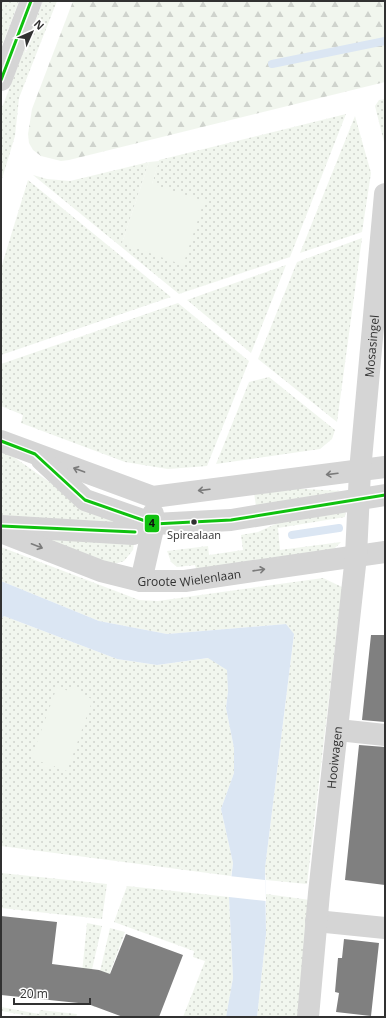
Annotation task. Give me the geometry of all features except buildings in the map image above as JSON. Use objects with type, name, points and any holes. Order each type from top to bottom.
[{"type":"street","points":[[1,80],[30,1]]},
{"type":"street","name":"Mosasingel","points":[[360,499],[360,471],[385,194]]},
{"type":"street","points":[[1,441],[152,497],[385,467]]},
{"type":"street","points":[[35,454],[85,500],[154,524],[231,520],[385,495]]},
{"type":"street","points":[[141,581],[154,524],[152,497]]},
{"type":"street","name":"Hooiwagen","points":[[308,1017],[316,921],[356,556],[360,499]]},
{"type":"street","points":[[1,526],[133,534],[154,524]]},
{"type":"street","name":"Groote Wielenlaan","points":[[1,532],[101,571],[141,581],[186,581],[385,552]]},
{"type":"street","points":[[338,730],[385,735]]},
{"type":"street","points":[[316,921],[385,928]]},
{"type":"green space","points":[[1,1],[19,1],[1,48]]},
{"type":"green space","points":[[43,1],[57,1],[19,98],[15,136],[1,182],[1,110]]},
{"type":"green space","points":[[73,1],[385,1],[385,82],[69,160],[61,161],[41,156],[33,150],[29,143],[28,134],[32,109]]},
{"type":"green space","points":[[385,99],[385,146],[375,106],[379,100]]},
{"type":"green space","points":[[346,114],[290,257],[179,294],[33,175],[47,179],[70,181],[149,162],[122,243],[152,184],[159,160]]},
{"type":"green space","points":[[355,116],[371,173],[362,232],[300,253]]},
{"type":"green space","points":[[159,161],[152,184],[204,201],[183,265],[122,243],[149,162]]},
{"type":"green space","points":[[28,180],[171,297],[1,355],[1,268]]},
{"type":"green space","points":[[362,238],[337,422],[258,359],[297,262]]},
{"type":"green space","points":[[286,265],[251,353],[187,300]]},
{"type":"green space","points":[[178,303],[249,361],[207,466],[168,469],[125,462],[21,423],[23,415],[1,406],[1,364]]},
{"type":"green space","points":[[269,377],[335,430],[332,439],[320,449],[216,464],[249,382]]},
{"type":"green space","points":[[1,450],[8,453],[91,511],[131,527],[1,517]]},
{"type":"green space","points":[[285,488],[342,491],[256,506],[254,493]]},
{"type":"green space","points":[[346,507],[345,517],[278,528],[280,550],[341,542],[331,552],[197,572],[195,565],[177,567],[171,562],[167,551],[208,546],[209,555],[243,550],[241,535],[258,532],[297,514]]},
{"type":"green space","points":[[34,534],[134,543],[133,550],[124,561],[109,566]]},
{"type":"green space","points":[[1,547],[139,600],[158,601],[323,578],[342,587],[307,884],[266,880],[265,868],[294,635],[286,624],[167,634],[99,621],[1,581]]},
{"type":"green space","points":[[4,616],[117,659],[157,665],[209,658],[228,670],[226,708],[234,748],[234,773],[221,809],[233,863],[231,876],[1,846],[1,619]]},
{"type":"green space","points":[[57,687],[69,691],[71,688],[81,691],[79,695],[93,699],[67,771],[54,766],[53,770],[44,767],[45,763],[31,759]]},
{"type":"green space","points":[[1,873],[107,884],[102,919],[1,908]]},
{"type":"green space","points":[[127,886],[229,897],[233,978],[226,1017],[183,1017],[205,961],[193,957],[194,951],[114,922]]},
{"type":"green space","points":[[266,894],[310,900],[298,1017],[257,1017],[266,934]]},
{"type":"green space","points":[[87,923],[102,926],[84,1004],[79,1003]]},
{"type":"green space","points":[[110,928],[125,932],[97,1007],[92,1006]]},
{"type":"green space","points":[[1,1007],[39,1014],[40,1010],[77,1014],[76,1017],[35,1017],[1,1011]]},
{"type":"shaded area","points":[[1,581],[99,621],[167,634],[286,624],[294,634],[265,868],[266,934],[257,1017],[226,1017],[233,978],[229,897],[233,863],[221,809],[234,773],[234,748],[226,708],[228,691],[227,670],[208,658],[157,665],[117,659],[4,616],[1,619]]},
{"type":"pier","points":[[229,876],[265,880],[266,901],[229,897]]},
{"type":"waterway","points":[[272,64],[385,41]]},
{"type":"waterway","points":[[292,535],[339,528]]},
{"type":"transit line","name":"4","points":[[1,80],[31,1]]},
{"type":"transit line","name":"4","points":[[1,441],[35,454],[85,500],[154,524],[231,520],[385,495]]},
{"type":"transit line","name":"4","points":[[1,526],[135,532]]},
{"type":"place","name":"Spirealaan","points":[[194,522]]}]
